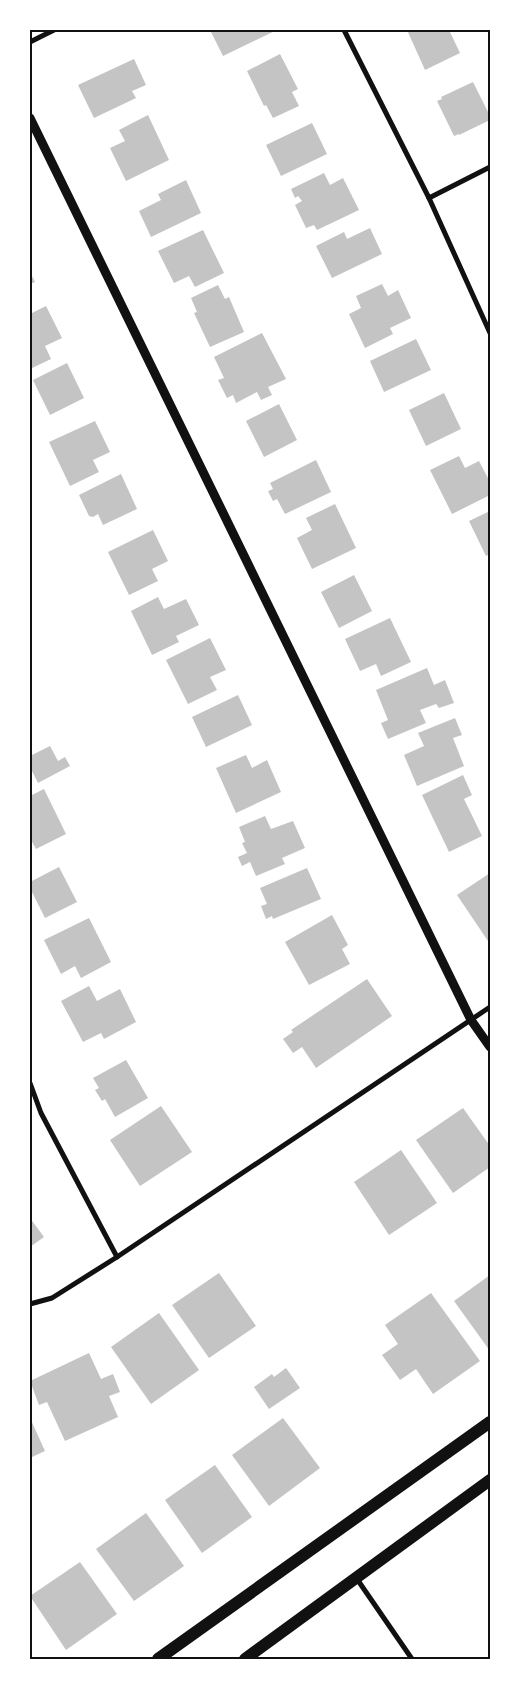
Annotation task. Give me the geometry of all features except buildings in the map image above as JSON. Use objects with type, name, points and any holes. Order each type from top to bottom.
[{"type":"main road","points":[[158,1659],[490,1422]]},
{"type":"main road","points":[[245,1659],[490,1480]]},
{"type":"street","points":[[30,42],[54,30]]},
{"type":"street","points":[[344,30],[429,198],[490,333]]},
{"type":"street","points":[[30,118],[470,1020],[490,1047]]},
{"type":"street","points":[[429,198],[490,167]]},
{"type":"street","points":[[30,1304],[52,1298],[117,1257],[490,1007]]},
{"type":"street","points":[[30,1082],[41,1113],[117,1257]]},
{"type":"street","points":[[356,1579],[412,1659]]}]
